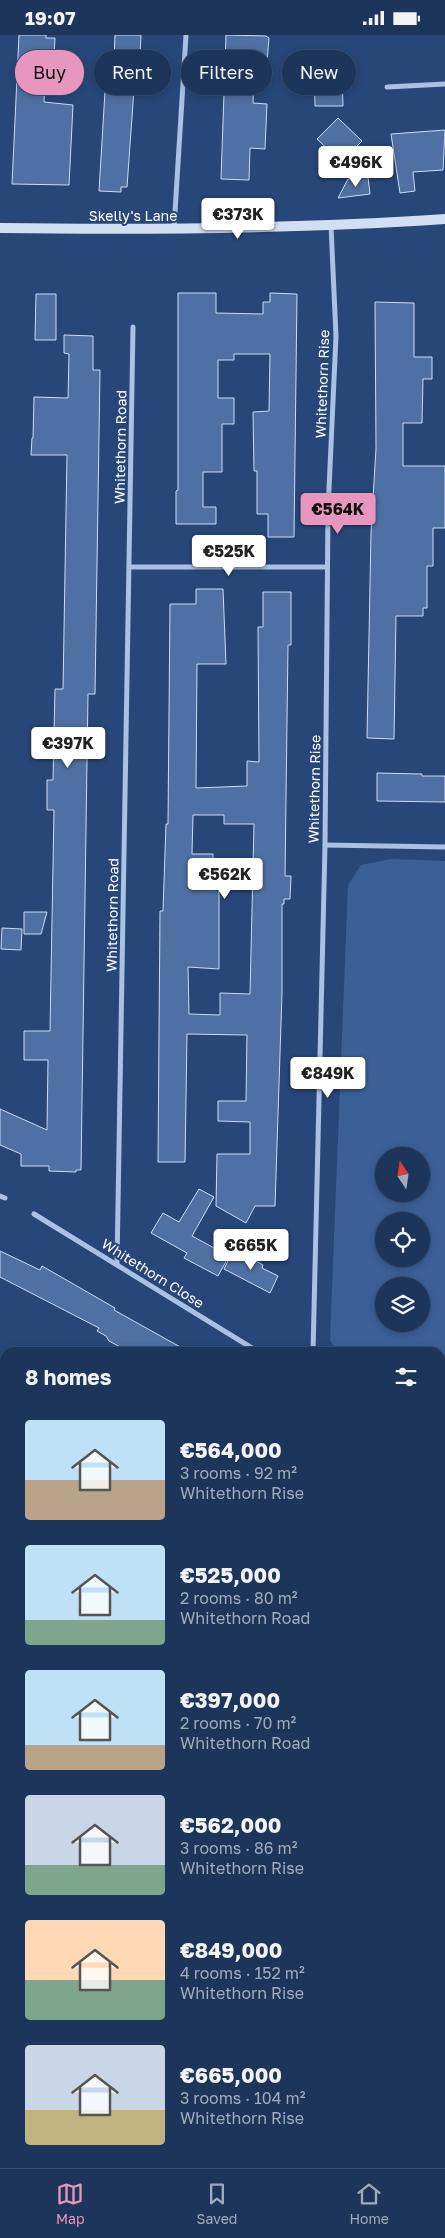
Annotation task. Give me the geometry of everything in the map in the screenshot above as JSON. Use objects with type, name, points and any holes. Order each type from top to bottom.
[{"type":"street","points":[[174,229],[186,35]]},
{"type":"street","points":[[387,87],[445,84]]},
{"type":"street","name":"Skelly's Lane","points":[[0,228],[174,229],[331,226],[445,219]]},
{"type":"street","name":"Whitethorn Rise","points":[[313,1347],[325,845],[327,567],[336,335],[331,226]]},
{"type":"street","name":"Whitethorn Road","points":[[117,1264],[133,327]]},
{"type":"street","points":[[130,567],[327,567]]},
{"type":"street","points":[[325,845],[445,847]]},
{"type":"street","name":"Whitethorn Close","points":[[34,1214],[250,1347]]},
{"type":"shaded area","points":[[391,859],[445,861],[445,1347],[334,1347],[330,1340],[348,885],[361,865]]},
{"type":"building","points":[[19,35],[46,35],[46,38],[55,38],[54,50],[18,50]]},
{"type":"building","points":[[115,35],[141,35],[140,50],[114,50]]},
{"type":"building","points":[[226,35],[266,36],[269,38],[268,50],[225,50]]},
{"type":"building","points":[[16,95],[44,95],[44,102],[73,105],[69,185],[12,184]]},
{"type":"building","points":[[105,95],[134,95],[127,187],[121,187],[121,192],[99,191]]},
{"type":"building","points":[[224,95],[253,95],[253,103],[267,104],[265,149],[250,148],[249,180],[221,179]]},
{"type":"building","points":[[315,95],[343,95],[343,106],[315,106]]},
{"type":"building","points":[[338,118],[362,141],[341,162],[317,139]]},
{"type":"building","points":[[445,130],[443,170],[413,172],[415,191],[400,193],[391,134]]},
{"type":"building","points":[[368,177],[370,194],[338,198],[348,179]]},
{"type":"building","points":[[178,293],[216,293],[216,313],[263,314],[263,302],[270,302],[270,293],[297,294],[294,537],[268,537],[268,514],[257,514],[257,471],[254,471],[253,412],[269,411],[270,354],[234,354],[234,360],[218,360],[218,398],[234,398],[234,424],[222,424],[222,472],[203,472],[203,507],[216,507],[216,524],[176,524],[176,491],[178,490]]},
{"type":"building","points":[[36,294],[56,294],[56,340],[35,340]]},
{"type":"building","points":[[375,302],[414,303],[414,357],[432,357],[432,379],[423,379],[422,423],[403,423],[403,466],[445,466],[445,528],[433,528],[433,566],[427,566],[427,608],[423,608],[423,616],[396,616],[394,739],[367,738],[371,533],[376,448]]},
{"type":"building","points":[[64,335],[93,336],[93,370],[100,370],[95,694],[88,694],[81,1170],[76,1170],[76,1172],[49,1171],[49,1166],[21,1166],[21,1154],[0,1145],[0,1109],[47,1130],[48,1060],[24,1060],[24,1031],[50,1031],[54,810],[47,810],[47,780],[53,780],[55,689],[63,689],[67,455],[31,455],[34,397],[68,398],[69,354],[64,353]]},
{"type":"building","points":[[196,589],[223,589],[226,664],[197,664],[196,788],[247,786],[247,761],[259,762],[258,627],[263,627],[263,592],[291,592],[291,645],[288,645],[285,876],[291,876],[290,899],[284,899],[284,904],[282,904],[282,993],[275,1206],[255,1206],[246,1223],[216,1206],[217,1154],[250,1154],[250,1122],[218,1121],[218,1101],[246,1101],[247,1035],[187,1034],[185,1162],[158,1162],[160,911],[163,911],[166,824],[168,824],[170,604],[196,604]],"holes":[[[193,815],[224,815],[224,824],[254,824],[250,994],[220,993],[220,1015],[189,1014],[188,967],[219,969],[219,863],[213,863],[213,854],[192,854]]]},
{"type":"building","points":[[377,773],[445,776],[445,802],[377,801]]},
{"type":"building","points":[[24,912],[47,912],[41,934],[24,934]]},
{"type":"building","points":[[2,928],[22,929],[21,950],[1,949]]},
{"type":"building","points":[[199,1189],[214,1197],[192,1236],[229,1256],[218,1276],[184,1258],[187,1253],[151,1233],[163,1213],[179,1222]]},
{"type":"building","points":[[234,1249],[263,1265],[262,1268],[278,1276],[270,1293],[224,1269]]},
{"type":"building","points":[[0,1251],[40,1270],[42,1266],[115,1308],[114,1310],[180,1347],[120,1347],[97,1331],[99,1328],[0,1277]]}]
